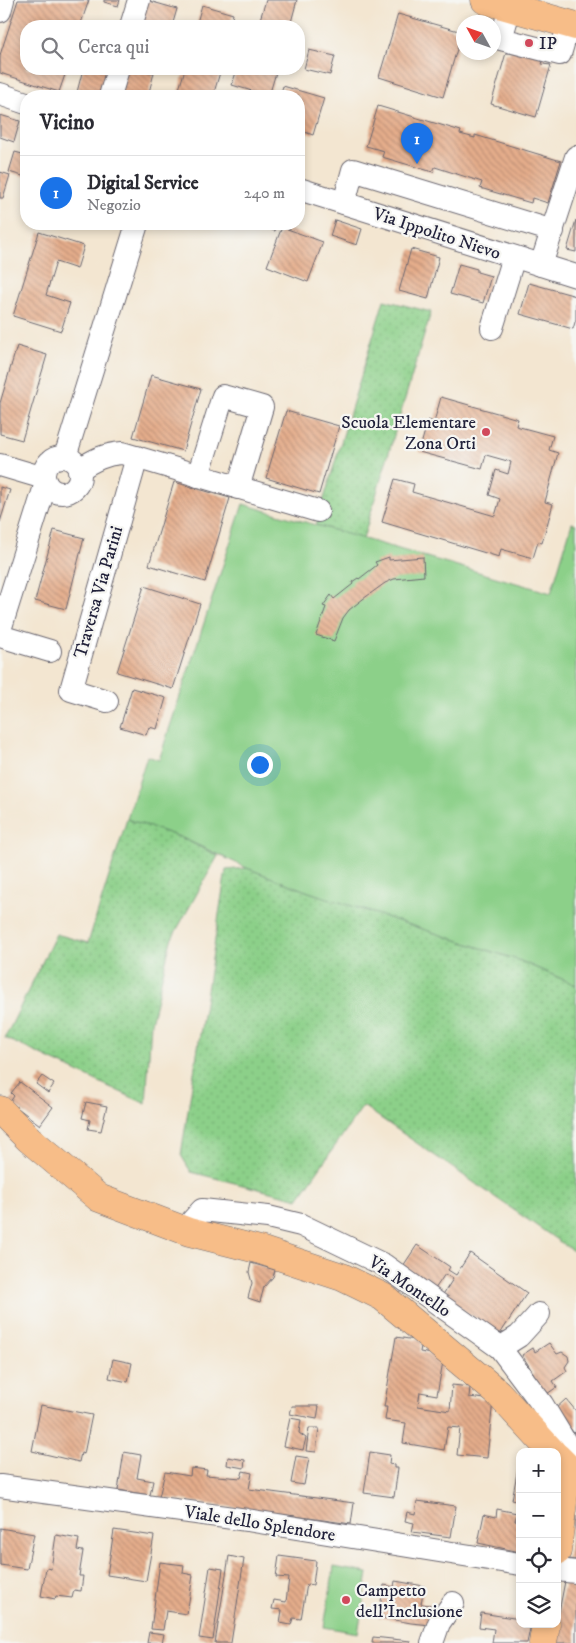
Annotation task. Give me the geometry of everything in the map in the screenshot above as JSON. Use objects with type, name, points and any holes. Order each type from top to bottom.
[{"type":"main road","points":[[484,0],[572,25]]},
{"type":"main road","name":"Via Montello","points":[[0,1110],[29,1139],[99,1198],[189,1232],[260,1250],[342,1277],[383,1297],[498,1393],[563,1470],[558,1538]]},
{"type":"main road","points":[[543,1643],[545,1628]]},
{"type":"street","points":[[0,11],[3,0]]},
{"type":"street","points":[[133,20],[139,0]]},
{"type":"street","points":[[112,90],[116,75]]},
{"type":"street","points":[[0,94],[20,101]]},
{"type":"street","points":[[541,265],[576,157]]},
{"type":"street","points":[[344,203],[353,170],[553,231]]},
{"type":"street","name":"Via Ippolito Nievo","points":[[305,191],[576,276]]},
{"type":"street","points":[[0,465],[45,480],[54,491],[60,493],[71,490],[78,481],[72,463],[135,230]]},
{"type":"street","points":[[492,328],[514,257]]},
{"type":"street","points":[[198,476],[223,396],[262,407],[238,488]]},
{"type":"street","points":[[0,630],[45,480],[44,472],[49,462],[59,457],[72,463],[122,453],[318,511]]},
{"type":"street","name":"Traversa Via Parini","points":[[107,701],[70,690],[137,457]]},
{"type":"street","name":"Traversa Via Parini","points":[[0,636],[50,651]]},
{"type":"street","name":"Via Montello","points":[[189,1232],[192,1222],[202,1210],[268,1217],[301,1225],[384,1265],[500,1348],[542,1404],[573,1455],[563,1470]]},
{"type":"street","points":[[500,1348],[520,1336],[539,1314]]},
{"type":"street","name":"Viale dello Splendore","points":[[0,1486],[247,1520],[516,1563]]},
{"type":"street","points":[[561,1570],[576,1572]]},
{"type":"street","points":[[432,1643],[439,1623],[453,1603]]},
{"type":"green space","points":[[384,300],[431,312],[363,539],[316,525]]},
{"type":"green space","points":[[243,504],[551,593],[572,523],[576,524],[576,985],[518,960],[309,892],[247,868],[180,837],[127,819],[147,756],[159,760]]},
{"type":"green space","points":[[127,819],[180,837],[218,856],[171,940],[151,1023],[146,1104],[5,1038],[56,934],[88,943]]},
{"type":"green space","points":[[247,868],[309,892],[518,960],[576,985],[576,1253],[363,1106],[298,1199],[191,1172],[181,1155],[226,870]]},
{"type":"green space","name":"Campetto dell’Inclusione","points":[[334,1567],[368,1573],[358,1633],[324,1627]]},
{"type":"building","points":[[18,0],[89,0],[82,20],[20,20],[20,75],[65,75],[60,90],[53,90],[0,73],[0,55]]},
{"type":"building","points":[[104,0],[120,0],[118,6],[104,2]]},
{"type":"building","points":[[146,0],[177,9],[174,20],[140,20]]},
{"type":"building","points":[[266,0],[297,0],[292,20],[260,20]]},
{"type":"building","points":[[202,5],[233,14],[232,20],[198,20]]},
{"type":"building","points":[[398,14],[456,30],[456,53],[443,97],[379,77]]},
{"type":"building","points":[[516,33],[549,43],[542,64],[551,65],[536,117],[491,104],[506,53],[510,53]]},
{"type":"building","points":[[309,50],[335,56],[330,75],[305,69]]},
{"type":"building","points":[[81,75],[110,75],[106,90],[78,90]]},
{"type":"building","points":[[123,75],[153,75],[150,90],[120,90]]},
{"type":"building","points":[[183,75],[219,75],[215,90],[179,90]]},
{"type":"building","points":[[235,75],[275,75],[271,90],[249,90],[232,85]]},
{"type":"building","points":[[283,86],[297,90],[282,90]]},
{"type":"building","points":[[305,92],[324,98],[313,135],[305,132]]},
{"type":"building","points":[[378,106],[461,131],[460,134],[475,138],[475,135],[561,161],[548,203],[532,198],[531,203],[480,188],[482,182],[435,167],[433,172],[382,157],[384,151],[366,146]]},
{"type":"building","points":[[0,115],[20,121],[14,142],[0,137]]},
{"type":"building","points":[[15,152],[20,153],[20,175],[9,172]]},
{"type":"building","points":[[0,172],[10,175],[3,198],[0,198]]},
{"type":"building","points":[[335,220],[362,229],[357,245],[330,236]]},
{"type":"building","points":[[576,220],[576,252],[567,250]]},
{"type":"building","points":[[281,230],[290,230],[323,242],[308,282],[267,266]]},
{"type":"building","points":[[39,232],[84,246],[77,269],[56,262],[46,295],[70,303],[61,331],[13,316]]},
{"type":"building","points":[[411,249],[439,257],[428,299],[399,291]]},
{"type":"building","points":[[459,264],[477,269],[477,272],[491,276],[483,303],[450,294]]},
{"type":"building","points":[[529,283],[576,296],[576,319],[573,329],[520,314]]},
{"type":"building","points":[[17,346],[47,355],[22,440],[0,434],[0,403]]},
{"type":"building","points":[[151,375],[201,389],[183,451],[133,437]]},
{"type":"building","points":[[441,397],[518,419],[516,426],[553,436],[549,450],[558,453],[545,502],[553,504],[542,543],[538,542],[533,558],[501,549],[499,557],[382,522],[395,479],[414,484],[412,492],[495,516],[500,499],[489,495],[496,470],[508,474],[511,462],[486,455],[482,469],[419,452],[428,420],[434,422]]},
{"type":"building","points":[[286,411],[339,426],[319,494],[266,478]]},
{"type":"building","points":[[174,482],[230,498],[205,582],[149,565]]},
{"type":"building","points":[[0,487],[10,490],[0,522]]},
{"type":"building","points":[[54,530],[84,538],[66,609],[35,601]]},
{"type":"building","points":[[389,557],[389,560],[423,557],[424,576],[394,579],[385,583],[349,610],[343,618],[334,641],[316,635],[326,607],[323,606],[331,595],[334,599],[353,584],[352,582],[377,565],[375,562]]},
{"type":"building","points":[[144,586],[200,604],[173,689],[117,672]]},
{"type":"building","points":[[132,688],[166,698],[157,729],[149,727],[146,735],[120,727]]},
{"type":"building","points":[[42,1076],[54,1084],[48,1093],[36,1084]]},
{"type":"building","points":[[20,1082],[53,1107],[40,1125],[10,1102],[14,1096],[11,1093]]},
{"type":"building","points":[[86,1102],[107,1106],[101,1131],[88,1129],[90,1120],[82,1118]]},
{"type":"building","points":[[417,1245],[450,1267],[448,1270],[456,1275],[470,1253],[527,1293],[500,1334],[442,1296],[453,1279],[445,1274],[435,1289],[403,1266]]},
{"type":"building","points":[[251,1263],[275,1270],[273,1277],[264,1287],[260,1302],[248,1298],[252,1283],[249,1272]]},
{"type":"building","points":[[396,1337],[422,1341],[420,1352],[444,1356],[437,1395],[420,1392],[418,1406],[450,1411],[452,1385],[470,1387],[469,1397],[493,1400],[487,1458],[457,1455],[460,1428],[448,1427],[444,1450],[403,1443],[406,1423],[385,1420],[387,1407],[384,1407]]},
{"type":"building","points":[[549,1343],[557,1354],[562,1352],[568,1356],[569,1361],[565,1367],[567,1371],[553,1381],[557,1387],[544,1396],[531,1375],[534,1374],[522,1355],[533,1348],[535,1352]]},
{"type":"building","points":[[113,1359],[132,1363],[128,1382],[109,1378]]},
{"type":"building","points":[[566,1399],[576,1411],[576,1431],[574,1433],[554,1410]]},
{"type":"building","points":[[41,1405],[92,1415],[84,1454],[81,1453],[79,1462],[32,1451]]},
{"type":"building","points":[[292,1406],[319,1406],[317,1419],[290,1414]]},
{"type":"building","points":[[290,1418],[301,1420],[299,1433],[306,1438],[303,1450],[284,1446]]},
{"type":"building","points":[[309,1428],[319,1428],[316,1452],[306,1451]]},
{"type":"building","points":[[124,1452],[141,1455],[137,1478],[153,1481],[150,1495],[118,1490]]},
{"type":"building","points":[[370,1452],[390,1455],[389,1464],[394,1465],[394,1468],[398,1468],[394,1497],[364,1493]]},
{"type":"building","points":[[296,1456],[309,1458],[304,1485],[291,1483]]},
{"type":"building","points":[[228,1457],[245,1460],[244,1468],[227,1465]]},
{"type":"building","points":[[191,1468],[207,1470],[206,1475],[241,1478],[243,1471],[252,1473],[249,1489],[354,1503],[351,1524],[159,1497],[165,1472],[190,1476]]},
{"type":"building","points":[[516,1478],[516,1501],[512,1500]]},
{"type":"building","points":[[417,1501],[456,1506],[451,1537],[412,1532],[414,1523],[405,1521],[407,1512],[415,1514]]},
{"type":"building","points":[[497,1509],[516,1513],[516,1551],[478,1543],[484,1514],[496,1517]]},
{"type":"building","points":[[576,1516],[576,1560],[567,1559]]},
{"type":"building","points":[[0,1528],[34,1534],[27,1569],[0,1565]]},
{"type":"building","points":[[114,1530],[154,1536],[146,1581],[107,1575]]},
{"type":"building","points":[[56,1535],[79,1539],[77,1550],[83,1551],[79,1576],[83,1576],[81,1591],[74,1590],[72,1598],[56,1596],[55,1599],[41,1596],[46,1568],[51,1569]]},
{"type":"building","points":[[229,1556],[244,1559],[231,1643],[215,1643]]},
{"type":"building","points":[[279,1556],[316,1561],[313,1585],[307,1584],[301,1619],[293,1618],[291,1625],[280,1623],[282,1610],[272,1609],[274,1600],[286,1602],[289,1578],[276,1577]]},
{"type":"building","points":[[160,1562],[184,1565],[183,1573],[193,1575],[187,1614],[166,1611],[163,1630],[151,1629]]},
{"type":"building","points":[[210,1567],[223,1569],[213,1640],[199,1638]]},
{"type":"building","points":[[566,1576],[576,1578],[576,1643],[553,1643],[556,1628],[561,1628],[561,1602]]},
{"type":"building","points":[[395,1581],[424,1586],[421,1604],[432,1605],[430,1625],[378,1617],[384,1585],[394,1587]]},
{"type":"building","points":[[481,1613],[516,1618],[516,1628],[530,1628],[527,1643],[492,1643],[494,1629],[479,1627]]},
{"type":"building","points":[[149,1632],[164,1634],[162,1643],[147,1643]]},
{"type":"building","points":[[373,1637],[411,1641],[410,1643],[372,1643]]},
{"type":"place","name":"IP","points":[[529,43]]},
{"type":"place","name":"Digital Service","points":[[417,164]]},
{"type":"place","name":"Scuola Elementare Zona Orti","points":[[486,432]]},
{"type":"place","name":"Campetto dell’Inclusione","points":[[346,1600]]}]
